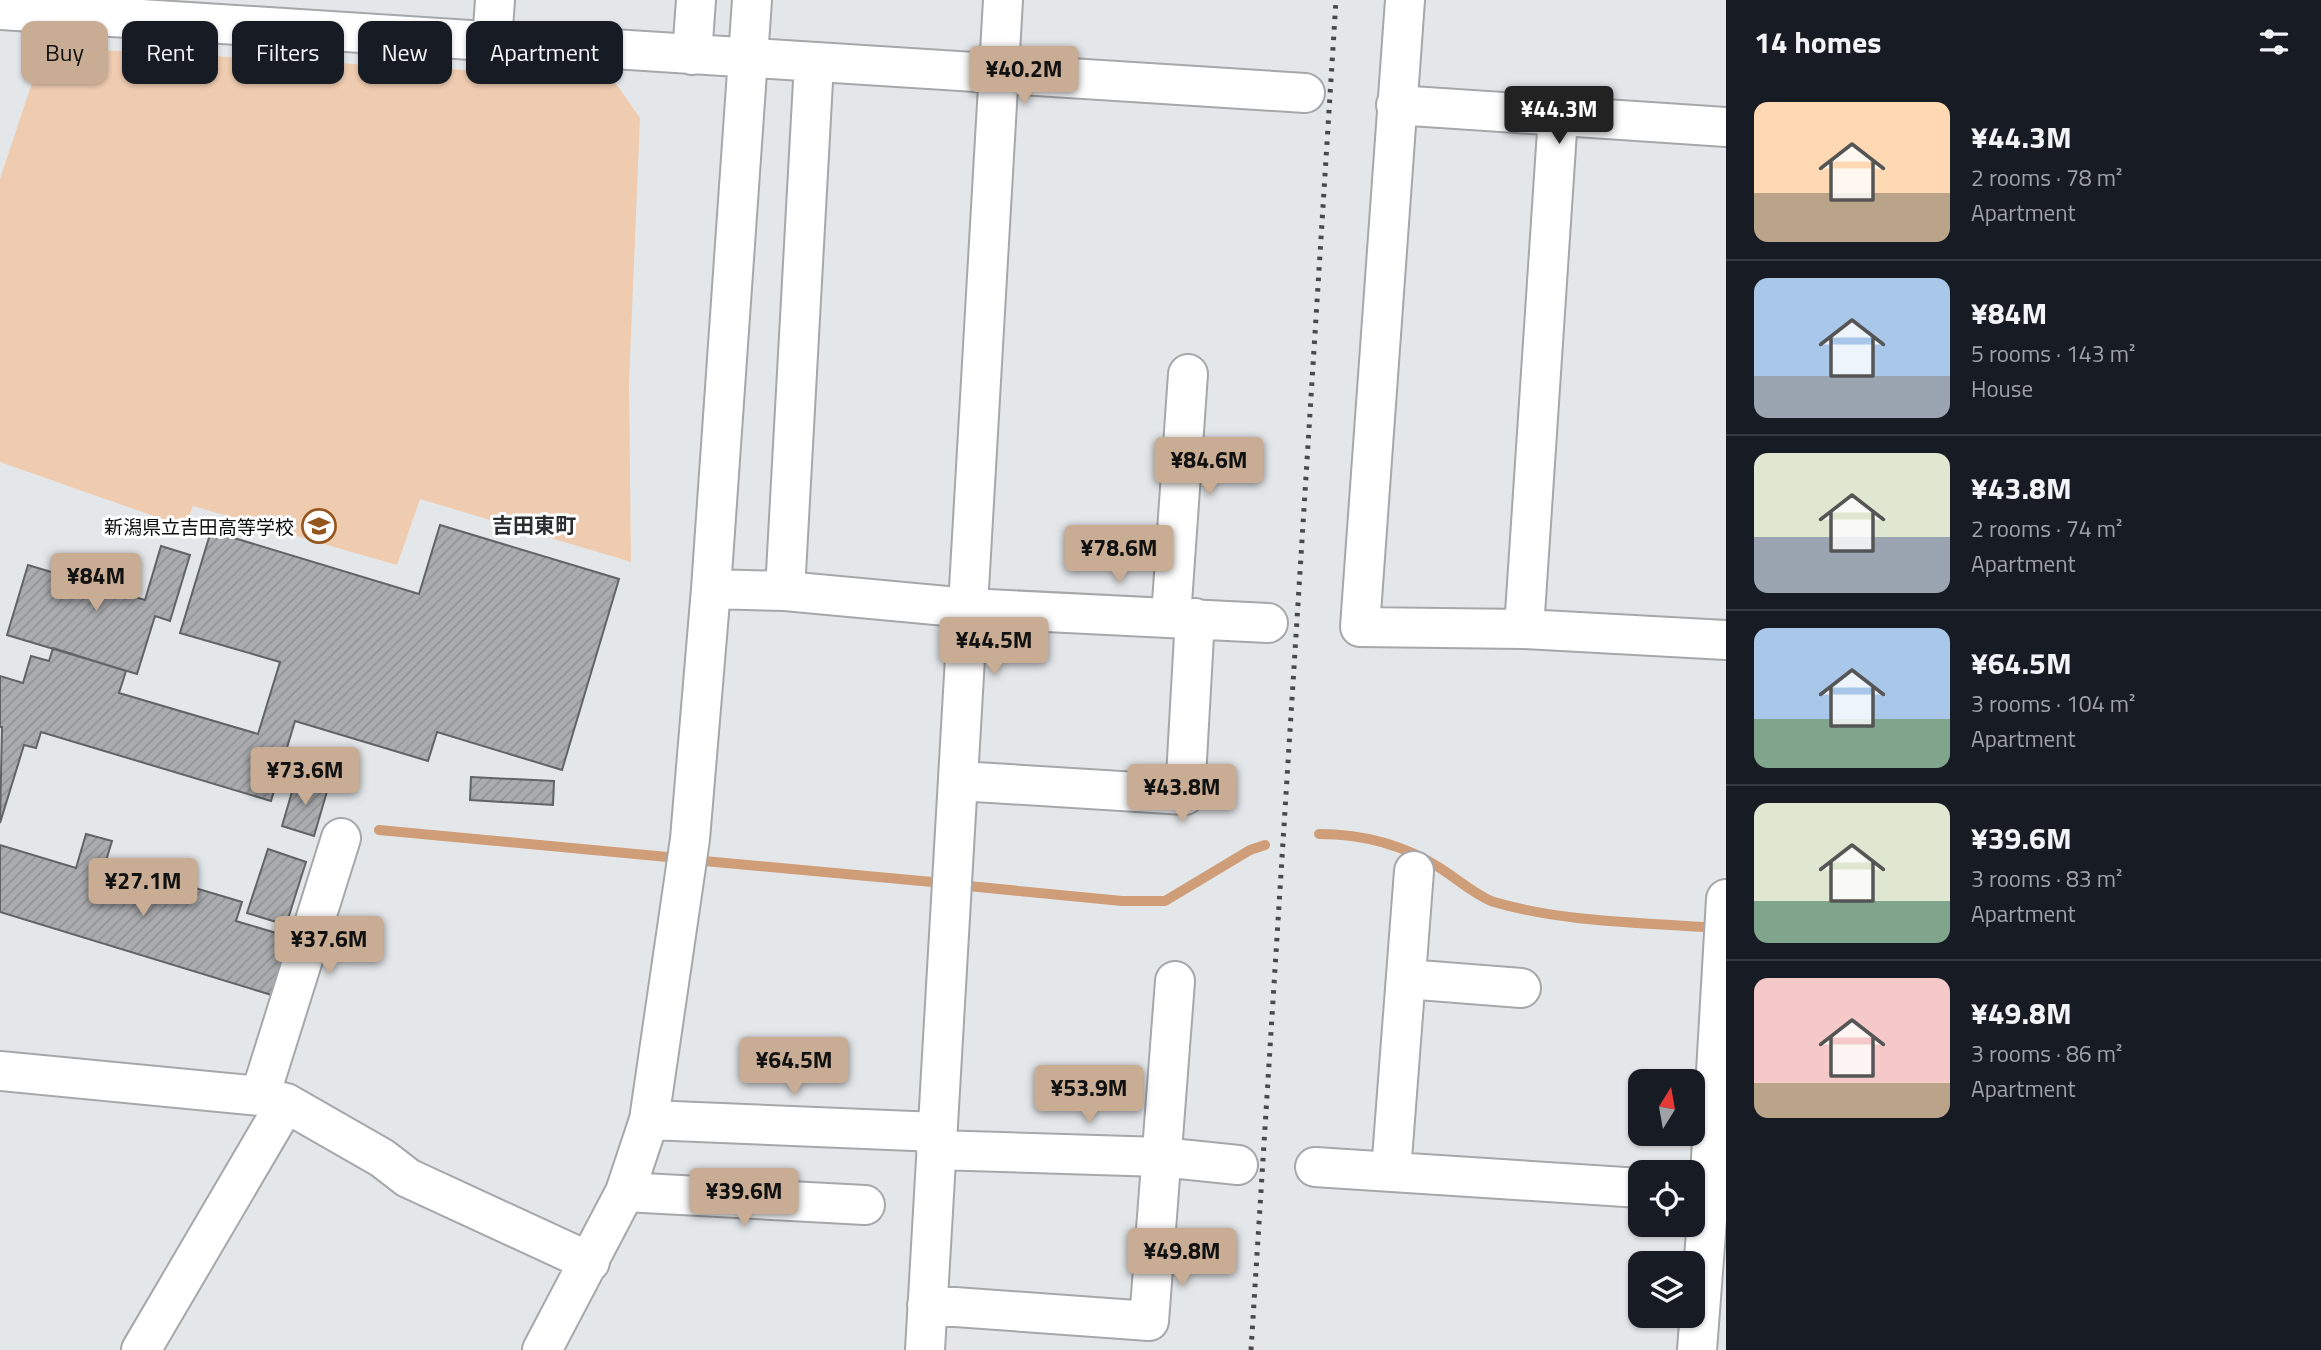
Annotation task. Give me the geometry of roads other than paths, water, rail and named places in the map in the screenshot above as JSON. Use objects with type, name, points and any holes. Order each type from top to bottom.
[{"type":"street","points":[[494,21],[495,0]]},
{"type":"street","points":[[692,55],[696,0]]},
{"type":"street","points":[[542,1350],[625,1192],[649,1120],[690,839],[711,589],[752,0]]},
{"type":"street","points":[[925,1350],[1003,0]]},
{"type":"street","points":[[1405,0],[1360,627],[1524,629],[1726,640]]},
{"type":"street","points":[[0,10],[466,40]]},
{"type":"street","points":[[623,51],[1305,93]]},
{"type":"street","points":[[785,591],[814,63]]},
{"type":"street","points":[[1396,105],[1726,127]]},
{"type":"street","points":[[1524,629],[1558,116]]},
{"type":"street","points":[[959,781],[1185,795],[1183,617],[1188,374]]},
{"type":"street","points":[[711,589],[785,591],[968,608],[1268,623]]},
{"type":"street","points":[[141,1350],[273,1099],[341,838]]},
{"type":"street","points":[[1391,1172],[1414,871]]},
{"type":"street","points":[[1697,1350],[1726,899]]},
{"type":"street","points":[[1406,979],[1521,988]]},
{"type":"street","points":[[927,1305],[1149,1321],[1175,981]]},
{"type":"street","points":[[0,1071],[273,1099],[382,1158],[408,1178],[590,1262]]},
{"type":"street","points":[[649,1120],[1161,1157],[1238,1165]]},
{"type":"street","points":[[1315,1167],[1628,1187]]},
{"type":"street","points":[[625,1192],[865,1205]]},
{"type":"waterway","points":[[379,830],[678,858]]},
{"type":"waterway","points":[[1319,834],[1351,836],[1397,847],[1426,860],[1488,900],[1521,909],[1604,921],[1716,928]]},
{"type":"waterway","points":[[958,885],[1122,901],[1165,901],[1250,850],[1265,845]]},
{"type":"waterway","points":[[693,860],[943,883]]},
{"type":"railway","points":[[1251,1350],[1336,0]]},
{"type":"place","name":"新潟県立吉田高等学校","points":[[319,526]]},
{"type":"district","name":"吉田東町","points":[[534,525]]}]
